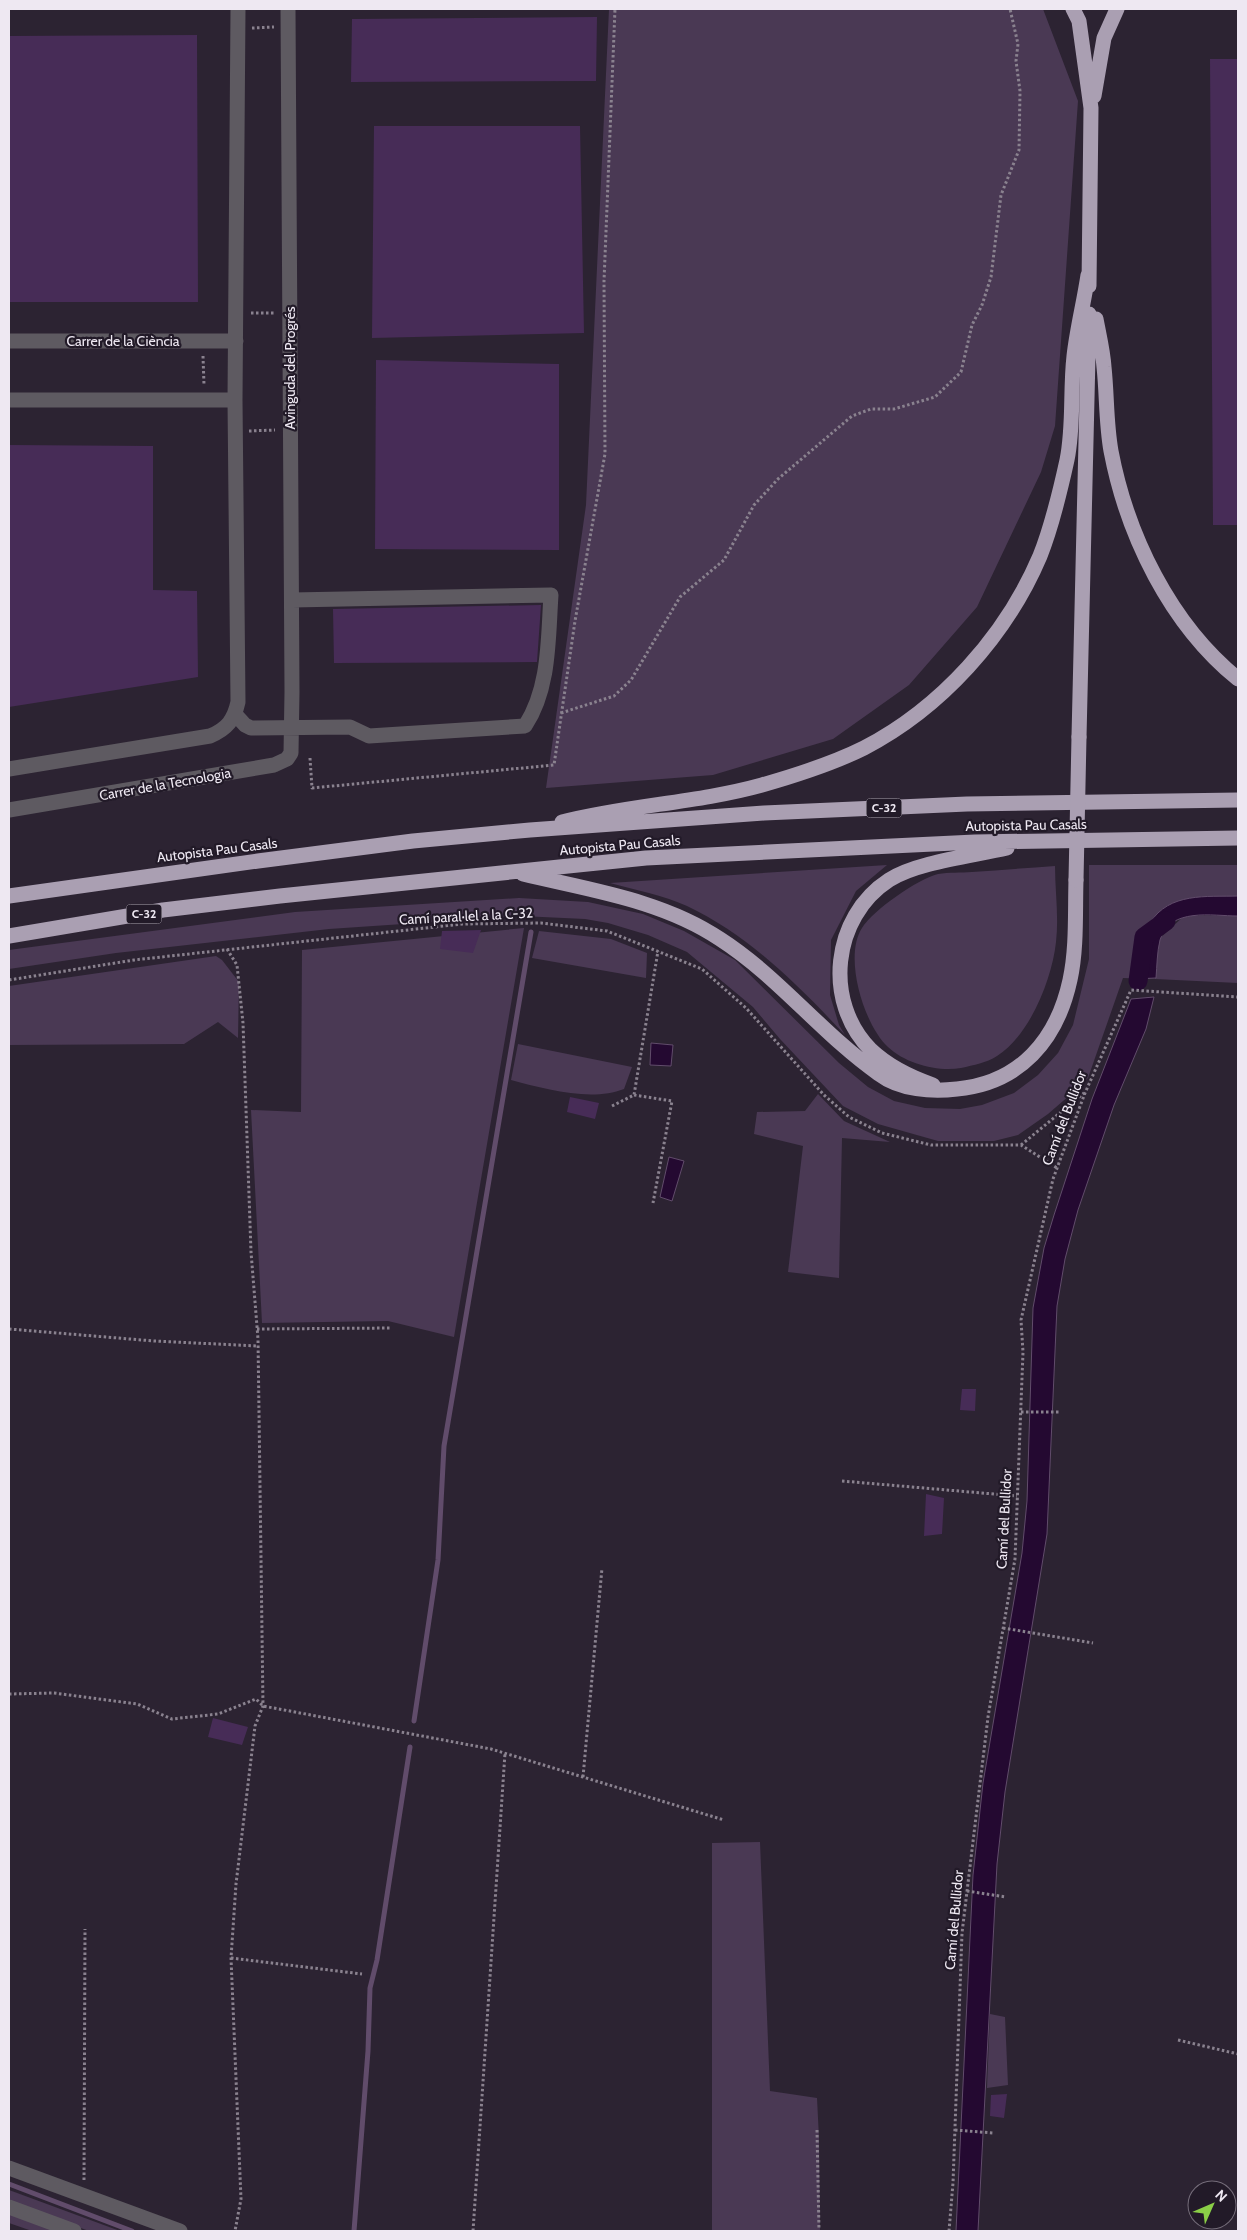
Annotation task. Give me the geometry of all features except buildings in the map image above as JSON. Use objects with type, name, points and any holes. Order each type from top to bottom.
[{"type":"highway","points":[[512,871],[633,900],[689,922],[720,938],[756,965],[845,1047],[880,1076],[910,1088],[946,1090],[969,1088],[991,1082],[1015,1070],[1036,1052],[1052,1031],[1063,1006],[1074,954],[1089,363],[1088,275],[1091,108],[1079,21],[1073,9]]},
{"type":"highway","points":[[1091,108],[1104,38],[1117,9]]},
{"type":"highway","points":[[1088,275],[1104,367],[1111,450],[1118,485],[1130,521],[1152,569],[1181,617],[1207,649],[1238,679]]},
{"type":"highway","points":[[530,830],[586,816],[733,792],[812,771],[865,747],[921,710],[950,685],[977,657],[1024,588],[1051,525],[1068,458],[1074,356],[1088,275]]},
{"type":"highway","name":"Autopista Pau Casals","points":[[9,896],[413,841],[530,830],[764,813],[967,804],[1238,800]]},
{"type":"highway","name":"Autopista Pau Casals","points":[[9,936],[164,910],[646,858],[975,842],[1238,838]]},
{"type":"highway","points":[[946,1090],[890,1066],[870,1049],[855,1030],[845,1009],[839,977],[847,929],[859,910],[873,894],[890,880],[909,871],[1039,841]]},
{"type":"street","points":[[9,769],[210,736],[227,727],[235,714],[238,702],[235,400],[238,9]]},
{"type":"street","name":"Avinguda del Progrés","points":[[288,9],[292,726]]},
{"type":"street","name":"Carrer de la Ciència","points":[[9,341],[236,341]]},
{"type":"street","points":[[9,400],[235,400]]},
{"type":"street","points":[[235,714],[245,725],[251,728],[271,729],[292,726],[317,729],[350,728],[369,736],[524,726],[533,713],[545,671],[551,595],[292,600]]},
{"type":"street","name":"Carrer de la Tecnologia","points":[[9,810],[274,765],[287,759],[291,753],[292,726]]},
{"type":"street","points":[[9,2168],[180,2231]]},
{"type":"street","points":[[9,2207],[74,2231]]},
{"type":"path","points":[[310,758],[312,788],[554,765],[575,621],[605,454],[604,281],[615,9]]},
{"type":"path","points":[[562,713],[614,696],[631,680],[680,597],[724,560],[754,505],[778,479],[852,416],[871,409],[894,409],[935,397],[962,372],[972,324],[982,305],[991,277],[1001,194],[1019,150],[1020,90],[1016,61],[1018,44],[1010,9]]},
{"type":"path","points":[[238,29],[288,26]]},
{"type":"path","points":[[236,313],[290,313]]},
{"type":"path","points":[[203,341],[204,400]]},
{"type":"path","points":[[236,432],[291,430]]},
{"type":"path","name":"Camí paral·lel a la C-32","points":[[9,980],[134,960],[462,924],[541,922],[607,931],[702,969],[746,1008],[824,1095],[849,1117],[882,1133],[931,1145],[1021,1145]]},
{"type":"path","points":[[228,949],[237,965],[243,1022],[251,1252],[258,1346],[263,1706],[255,1726],[236,1884],[231,1958],[241,2199],[235,2231]]},
{"type":"path","points":[[634,1096],[658,951]]},
{"type":"path","name":"Camí del Bullidor","points":[[949,2231],[956,2130],[962,1933],[988,1717],[1015,1559],[1023,1352],[1021,1320],[1057,1168],[1084,1093],[1131,990],[1238,998]]},
{"type":"path","points":[[1057,1168],[1021,1145],[1084,1093]]},
{"type":"path","points":[[612,1106],[634,1096],[672,1101],[654,1203]]},
{"type":"path","points":[[257,1329],[392,1328]]},
{"type":"path","points":[[9,1329],[154,1341],[258,1346]]},
{"type":"path","points":[[1021,1412],[1060,1412]]},
{"type":"path","points":[[842,1481],[1017,1496]]},
{"type":"path","points":[[583,1777],[602,1568]]},
{"type":"path","points":[[1003,1628],[1093,1643]]},
{"type":"path","points":[[9,1694],[54,1693],[137,1704],[172,1719],[218,1714],[256,1699],[263,1706],[505,1753],[724,1820]]},
{"type":"path","points":[[473,2231],[505,1753]]},
{"type":"path","points":[[968,1891],[1006,1897]]},
{"type":"path","points":[[84,2196],[85,1929]]},
{"type":"path","points":[[231,1958],[362,1974]]},
{"type":"path","points":[[1178,2040],[1238,2054]]},
{"type":"path","points":[[816,2130],[819,2231]]},
{"type":"path","points":[[956,2130],[993,2133]]},
{"type":"shaded area","points":[[609,9],[1043,9],[1078,101],[1055,426],[1041,472],[977,607],[909,685],[833,739],[713,775],[546,788],[586,505]]},
{"type":"shaded area","points":[[887,865],[856,891],[831,940],[830,995],[839,1025],[845,1035],[791,980],[732,932],[710,918],[678,902],[610,883]]},
{"type":"shaded area","points":[[1089,865],[1238,865],[1238,899],[1158,916],[1150,979],[1123,978],[1088,1078],[1048,1114],[1018,1135],[994,1141],[938,1141],[878,1124],[843,1106],[780,1039],[753,1007],[687,952],[648,935],[608,923],[585,919],[521,916],[329,929],[116,953],[9,969],[9,950],[295,912],[519,898],[588,902],[643,914],[684,931],[735,960],[839,1063],[868,1087],[894,1101],[925,1108],[960,1109],[982,1105],[1014,1093],[1038,1075],[1058,1053],[1073,1025],[1089,959]]},
{"type":"shaded area","points":[[1055,866],[1057,933],[1054,957],[1037,1005],[1020,1035],[1009,1047],[997,1056],[980,1064],[942,1069],[913,1062],[895,1053],[888,1047],[879,1037],[864,1007],[856,973],[855,956],[857,941],[862,928],[868,921],[897,896],[919,882],[938,874]]},
{"type":"shaded area","points":[[1238,896],[1238,916],[1193,916],[1173,922],[1165,929],[1160,940],[1156,978],[1134,979],[1140,949],[1147,928],[1158,913],[1167,906],[1190,898]]},
{"type":"shaded area","points":[[1238,915],[1238,983],[1155,979],[1158,940],[1184,916]]},
{"type":"shaded area","points":[[524,928],[454,1337],[388,1321],[262,1323],[251,1110],[301,1112],[302,950]]},
{"type":"shaded area","points":[[539,931],[611,939],[647,953],[646,978],[532,958]]},
{"type":"shaded area","points":[[216,956],[222,960],[239,982],[238,1038],[218,1022],[184,1044],[9,1045],[9,986]]},
{"type":"shaded area","points":[[1154,997],[1146,1029],[1114,1105],[1078,1210],[1065,1259],[1057,1306],[1047,1534],[1005,1792],[997,1864],[978,2231],[956,2231],[973,1875],[983,1783],[1022,1553],[1027,1501],[1033,1308],[1044,1248],[1092,1099],[1131,999]]},
{"type":"shaded area","points":[[651,1043],[673,1045],[671,1066],[650,1065]]},
{"type":"shaded area","points":[[518,1044],[632,1067],[624,1089],[611,1093],[583,1094],[553,1090],[511,1080]]},
{"type":"shaded area","points":[[818,1094],[844,1121],[890,1142],[842,1138],[839,1278],[788,1272],[803,1146],[754,1134],[757,1112],[805,1111]]},
{"type":"shaded area","points":[[669,1157],[684,1161],[672,1201],[660,1197]]},
{"type":"shaded area","points":[[760,1842],[770,2091],[817,2098],[820,2231],[712,2231],[712,1843]]},
{"type":"shaded area","points":[[990,2014],[1005,2017],[1008,2085],[987,2088]]},
{"type":"shaded area","points":[[9,2190],[120,2231],[89,2231],[9,2202]]},
{"type":"shaded area","points":[[9,2214],[56,2231],[32,2231],[9,2223]]},
{"type":"waterway","points":[[1138,981],[1144,937],[1166,921]]},
{"type":"waterway","points":[[414,1721],[438,1560],[444,1446],[531,932]]},
{"type":"waterway","points":[[354,2231],[368,2051],[370,1988],[377,1960],[410,1747]]},
{"type":"waterway","points":[[9,2184],[132,2231]]}]
